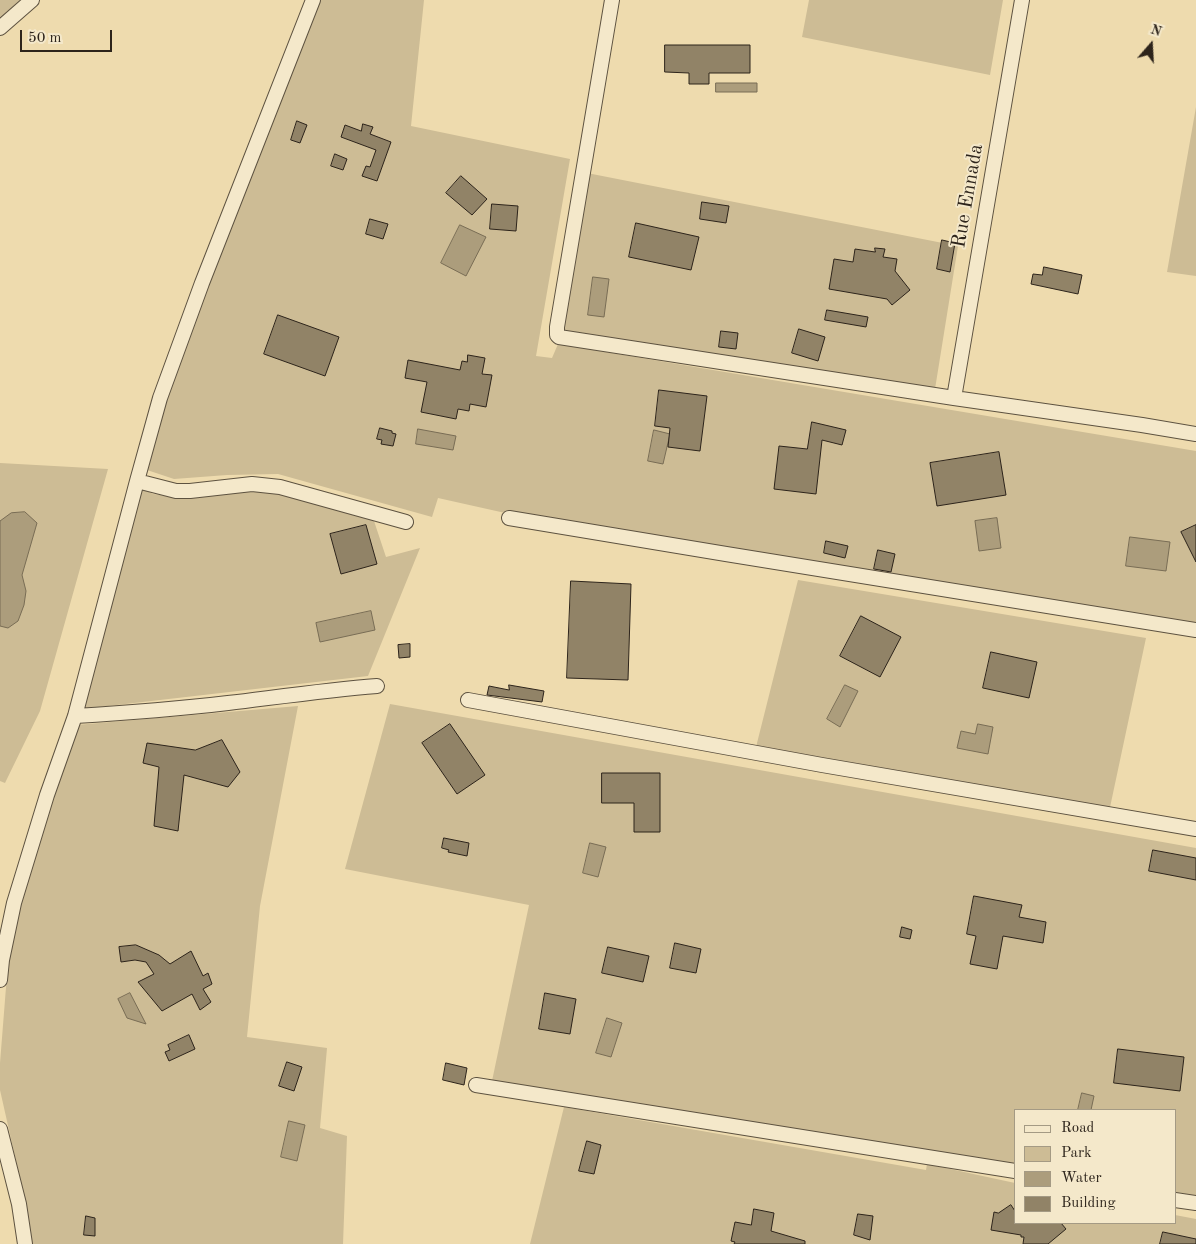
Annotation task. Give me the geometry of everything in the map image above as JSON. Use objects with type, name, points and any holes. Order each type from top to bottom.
[{"type":"street","points":[[0,28],[32,0]]},
{"type":"street","points":[[0,980],[2,960],[14,903],[47,795],[76,716],[160,398],[199,292],[313,0]]},
{"type":"street","points":[[612,0],[557,335],[566,339],[954,398],[1142,424],[1196,434]]},
{"type":"street","name":"Rue Ennada","points":[[954,398],[1022,0]]},
{"type":"street","points":[[137,481],[176,491],[252,484],[280,487],[406,522]]},
{"type":"street","points":[[509,518],[1196,630]]},
{"type":"street","points":[[76,716],[162,710],[337,688],[376,686]]},
{"type":"street","points":[[468,700],[822,765],[1196,829]]},
{"type":"street","points":[[476,1085],[1014,1171]]},
{"type":"street","points":[[0,1129],[19,1204],[25,1244]]},
{"type":"street","points":[[1176,1200],[1196,1203]]},
{"type":"green space","points":[[0,0],[21,0],[0,17]]},
{"type":"green space","points":[[318,0],[424,0],[411,126],[570,159],[536,356],[552,358],[558,344],[1196,451],[1196,627],[532,519],[438,498],[432,517],[278,474],[174,479],[144,469],[179,356]]},
{"type":"green space","points":[[809,0],[1003,0],[990,75],[802,37]]},
{"type":"green space","points":[[1196,107],[1196,276],[1167,272]]},
{"type":"green space","points":[[587,173],[958,246],[935,389],[558,330]]},
{"type":"green space","points":[[0,463],[108,469],[40,711],[5,783],[0,781]]},
{"type":"green space","points":[[141,488],[153,494],[183,498],[266,490],[323,503],[374,521],[386,557],[420,548],[368,676],[82,709]]},
{"type":"green space","points":[[798,580],[1146,638],[1109,812],[755,751]]},
{"type":"green space","points":[[390,704],[1196,848],[1196,1201],[1176,1197],[1176,1109],[1014,1109],[1014,1169],[681,1111],[492,1081],[529,905],[345,869]]},
{"type":"green space","points":[[298,706],[260,906],[247,1037],[327,1048],[320,1128],[347,1136],[343,1244],[32,1244],[25,1201],[0,1090],[0,1063],[13,899],[76,725]]},
{"type":"green space","points":[[564,1107],[926,1170],[927,1164],[1014,1183],[1014,1224],[1176,1224],[1176,1215],[1196,1219],[1196,1244],[530,1244]]},
{"type":"water","points":[[716,83],[757,83],[757,92],[716,92]]},
{"type":"water","points":[[460,225],[486,237],[466,276],[441,263]]},
{"type":"water","points":[[593,277],[609,279],[604,317],[588,315]]},
{"type":"water","points":[[418,429],[456,436],[453,450],[416,444]]},
{"type":"water","points":[[654,430],[670,434],[663,464],[648,461]]},
{"type":"water","points":[[25,512],[37,523],[22,575],[26,591],[24,605],[18,621],[8,628],[0,626],[0,521],[11,513]]},
{"type":"water","points":[[997,518],[1001,548],[979,551],[975,521]]},
{"type":"water","points":[[1130,537],[1170,542],[1166,571],[1126,566]]},
{"type":"water","points":[[371,611],[375,630],[320,642],[316,623]]},
{"type":"water","points":[[845,685],[858,691],[840,727],[827,719]]},
{"type":"water","points":[[978,724],[993,727],[988,754],[957,748],[961,731],[975,734]]},
{"type":"water","points":[[590,843],[606,847],[598,877],[583,873]]},
{"type":"water","points":[[130,993],[146,1024],[127,1018],[118,999]]},
{"type":"water","points":[[607,1018],[622,1023],[611,1057],[596,1053]]},
{"type":"water","points":[[1082,1093],[1094,1096],[1091,1109],[1078,1109]]},
{"type":"water","points":[[289,1121],[305,1125],[297,1161],[281,1157]]},
{"type":"building","points":[[665,45],[750,45],[750,73],[709,73],[709,84],[689,84],[689,73],[665,72]]},
{"type":"building","points":[[297,121],[307,125],[300,143],[291,140]]},
{"type":"building","points":[[363,124],[373,127],[370,134],[391,142],[377,181],[362,176],[366,166],[370,167],[376,150],[341,137],[345,125],[361,131]]},
{"type":"building","points":[[335,154],[347,159],[343,170],[331,166]]},
{"type":"building","points":[[461,176],[487,199],[472,215],[446,193]]},
{"type":"building","points":[[702,202],[729,206],[726,223],[700,219]]},
{"type":"building","points":[[492,204],[518,206],[516,231],[490,229]]},
{"type":"building","points":[[370,219],[388,224],[383,239],[366,234]]},
{"type":"building","points":[[636,223],[699,237],[691,270],[629,257]]},
{"type":"building","points":[[942,240],[955,243],[950,272],[937,269]]},
{"type":"building","points":[[875,248],[885,249],[883,257],[897,259],[895,271],[910,290],[892,305],[887,299],[829,289],[834,259],[853,262],[855,249],[875,252]]},
{"type":"building","points":[[1044,267],[1082,275],[1078,294],[1031,284],[1033,274],[1042,275]]},
{"type":"building","points":[[827,310],[868,317],[866,327],[825,320]]},
{"type":"building","points":[[278,315],[339,337],[325,376],[264,354]]},
{"type":"building","points":[[799,329],[825,337],[818,361],[792,353]]},
{"type":"building","points":[[721,331],[738,333],[736,349],[719,347]]},
{"type":"building","points":[[468,355],[485,358],[482,374],[492,375],[486,407],[470,404],[469,411],[458,409],[456,419],[421,412],[427,382],[405,378],[408,360],[460,370],[462,361],[467,362]]},
{"type":"building","points":[[659,390],[707,396],[700,451],[668,447],[670,428],[655,426]]},
{"type":"building","points":[[812,422],[846,430],[842,445],[822,440],[816,494],[774,489],[779,446],[807,449]]},
{"type":"building","points":[[380,428],[396,434],[393,446],[381,444],[382,440],[377,439]]},
{"type":"building","points":[[999,452],[1006,495],[937,506],[930,463]]},
{"type":"building","points":[[366,525],[377,564],[341,574],[330,534]]},
{"type":"building","points":[[1196,525],[1196,562],[1181,532]]},
{"type":"building","points":[[826,541],[848,546],[845,558],[824,553]]},
{"type":"building","points":[[878,550],[895,554],[891,572],[874,569]]},
{"type":"building","points":[[571,581],[631,584],[628,680],[567,678]]},
{"type":"building","points":[[861,616],[901,637],[880,677],[840,656]]},
{"type":"building","points":[[410,644],[410,657],[399,658],[398,645]]},
{"type":"building","points":[[991,652],[1037,662],[1029,698],[983,688]]},
{"type":"building","points":[[509,685],[544,691],[542,702],[487,695],[489,686],[509,690]]},
{"type":"building","points":[[450,724],[485,775],[457,794],[422,743]]},
{"type":"building","points":[[222,740],[240,772],[228,787],[184,775],[178,831],[154,826],[159,767],[143,763],[147,743],[195,750]]},
{"type":"building","points":[[602,773],[660,773],[660,832],[634,832],[634,803],[602,803]]},
{"type":"building","points":[[444,838],[469,843],[467,856],[448,852],[449,850],[442,848]]},
{"type":"building","points":[[1153,850],[1196,858],[1196,880],[1149,871]]},
{"type":"building","points":[[974,896],[1022,905],[1019,917],[1046,922],[1043,943],[1003,936],[997,969],[970,964],[976,936],[967,934]]},
{"type":"building","points":[[902,927],[912,930],[910,939],[900,937]]},
{"type":"building","points":[[675,943],[701,949],[696,973],[670,968]]},
{"type":"building","points":[[136,945],[159,955],[170,964],[191,951],[203,976],[208,973],[212,984],[203,989],[211,1002],[200,1010],[192,994],[162,1011],[138,982],[154,974],[146,962],[135,960],[121,962],[119,947]]},
{"type":"building","points":[[608,947],[649,956],[643,982],[602,973]]},
{"type":"building","points":[[545,993],[576,999],[570,1034],[539,1029]]},
{"type":"building","points":[[189,1035],[195,1049],[169,1061],[165,1052],[170,1050],[168,1045]]},
{"type":"building","points":[[1118,1049],[1184,1057],[1180,1091],[1114,1083]]},
{"type":"building","points":[[287,1062],[302,1067],[294,1091],[279,1086]]},
{"type":"building","points":[[446,1063],[467,1068],[464,1085],[443,1080]]},
{"type":"building","points":[[587,1141],[601,1145],[594,1174],[579,1171]]},
{"type":"building","points":[[1011,1205],[1014,1210],[1014,1224],[1062,1224],[1066,1229],[1048,1244],[1023,1244],[1024,1237],[1021,1237],[1021,1235],[991,1230],[994,1212],[998,1213]]},
{"type":"building","points":[[754,1209],[774,1213],[771,1231],[805,1241],[805,1244],[734,1244],[735,1242],[731,1241],[735,1222],[751,1225]]},
{"type":"building","points":[[858,1214],[873,1216],[870,1240],[854,1235]]},
{"type":"building","points":[[86,1216],[95,1218],[95,1236],[84,1235]]},
{"type":"building","points":[[1163,1232],[1196,1239],[1196,1244],[1160,1244]]}]
